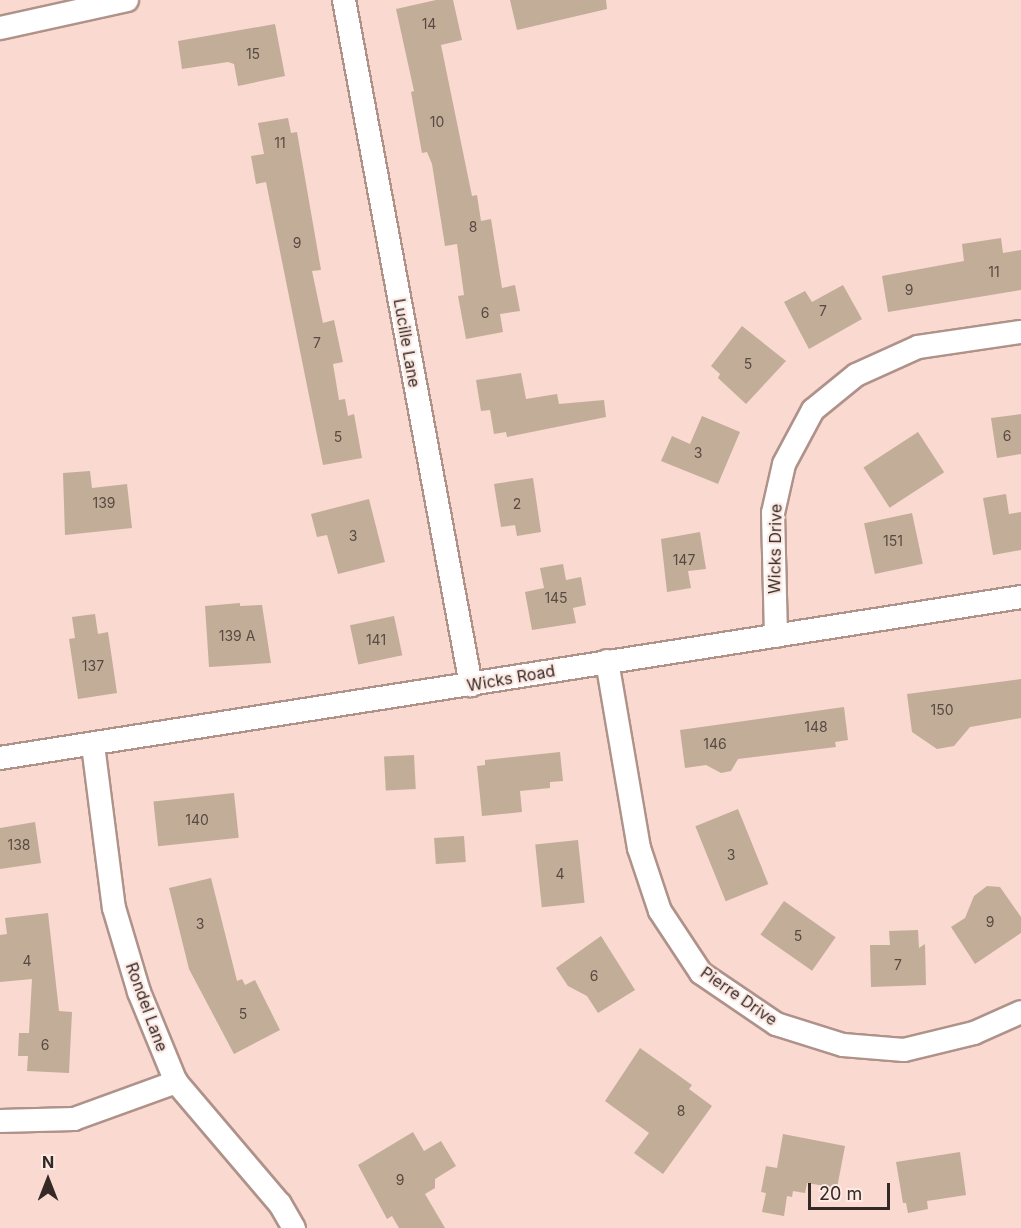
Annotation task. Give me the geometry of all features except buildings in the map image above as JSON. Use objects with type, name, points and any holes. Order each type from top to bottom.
[{"type":"street","points":[[0,28],[127,0]]},
{"type":"street","name":"Lucille Lane","points":[[344,0],[471,685]]},
{"type":"street","name":"Wicks Drive","points":[[776,636],[773,513],[784,464],[813,410],[856,375],[918,347],[1021,332]]},
{"type":"street","name":"Wicks Road","points":[[0,758],[1021,597]]},
{"type":"street","name":"Pierre Drive","points":[[607,661],[639,848],[660,911],[701,973],[776,1024],[843,1045],[904,1050],[974,1033],[1021,1012]]},
{"type":"street","name":"Rondel Lane","points":[[93,745],[114,908],[139,992],[176,1082],[280,1204],[294,1228]]},
{"type":"street","points":[[0,1121],[74,1119],[176,1082]]}]
